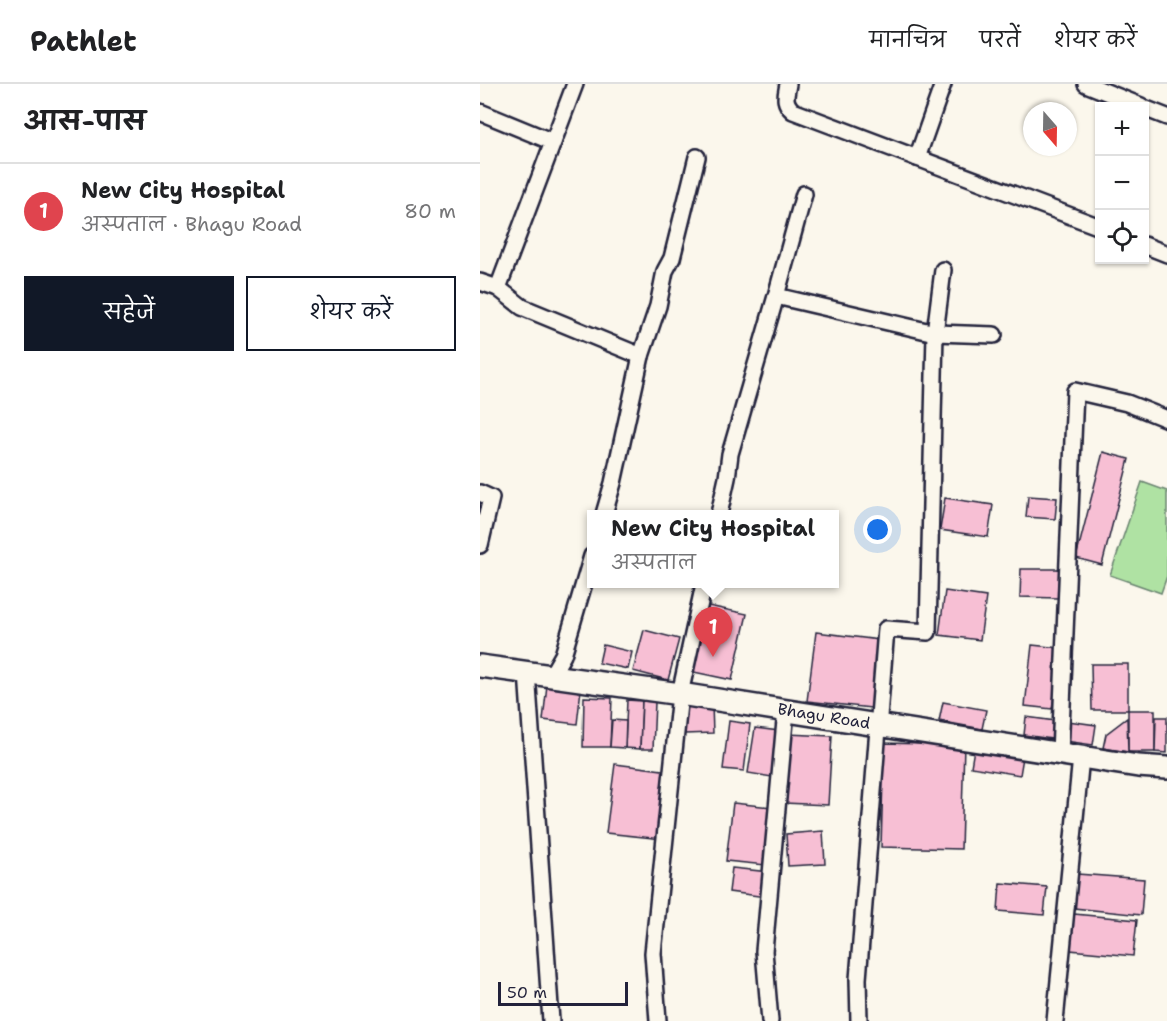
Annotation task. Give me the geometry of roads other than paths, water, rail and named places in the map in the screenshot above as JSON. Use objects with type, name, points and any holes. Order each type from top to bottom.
[{"type":"street","points":[[498,288],[575,84]]},
{"type":"street","points":[[788,84],[787,105],[793,111],[1095,225]]},
{"type":"street","points":[[917,158],[943,84]]},
{"type":"street","points":[[1092,85],[1131,102]]},
{"type":"street","points":[[1149,110],[1167,117]]},
{"type":"street","points":[[480,112],[553,142]]},
{"type":"street","points":[[605,510],[641,356],[658,306],[665,271],[672,258],[697,157]]},
{"type":"street","points":[[720,510],[730,454],[777,296],[804,194]]},
{"type":"street","points":[[1149,247],[1167,254]]},
{"type":"street","points":[[859,1021],[858,979],[886,629],[928,632],[935,333],[943,270]]},
{"type":"street","points":[[480,282],[498,288],[522,307],[641,356]]},
{"type":"street","points":[[777,296],[935,333],[994,335]]},
{"type":"street","points":[[1055,1021],[1070,755],[1075,391],[1127,403],[1167,419]]},
{"type":"street","points":[[480,493],[491,498],[480,545]]},
{"type":"street","points":[[551,676],[562,655],[587,570]]},
{"type":"street","points":[[658,1021],[653,953],[680,694],[703,588]]},
{"type":"street","name":"Bhagu Road","points":[[480,666],[786,710],[1138,766],[1167,768]]},
{"type":"street","points":[[527,672],[551,1021]]},
{"type":"street","points":[[770,1021],[764,951],[786,710]]},
{"type":"place","name":"New City Hospital","points":[[713,657]]}]
